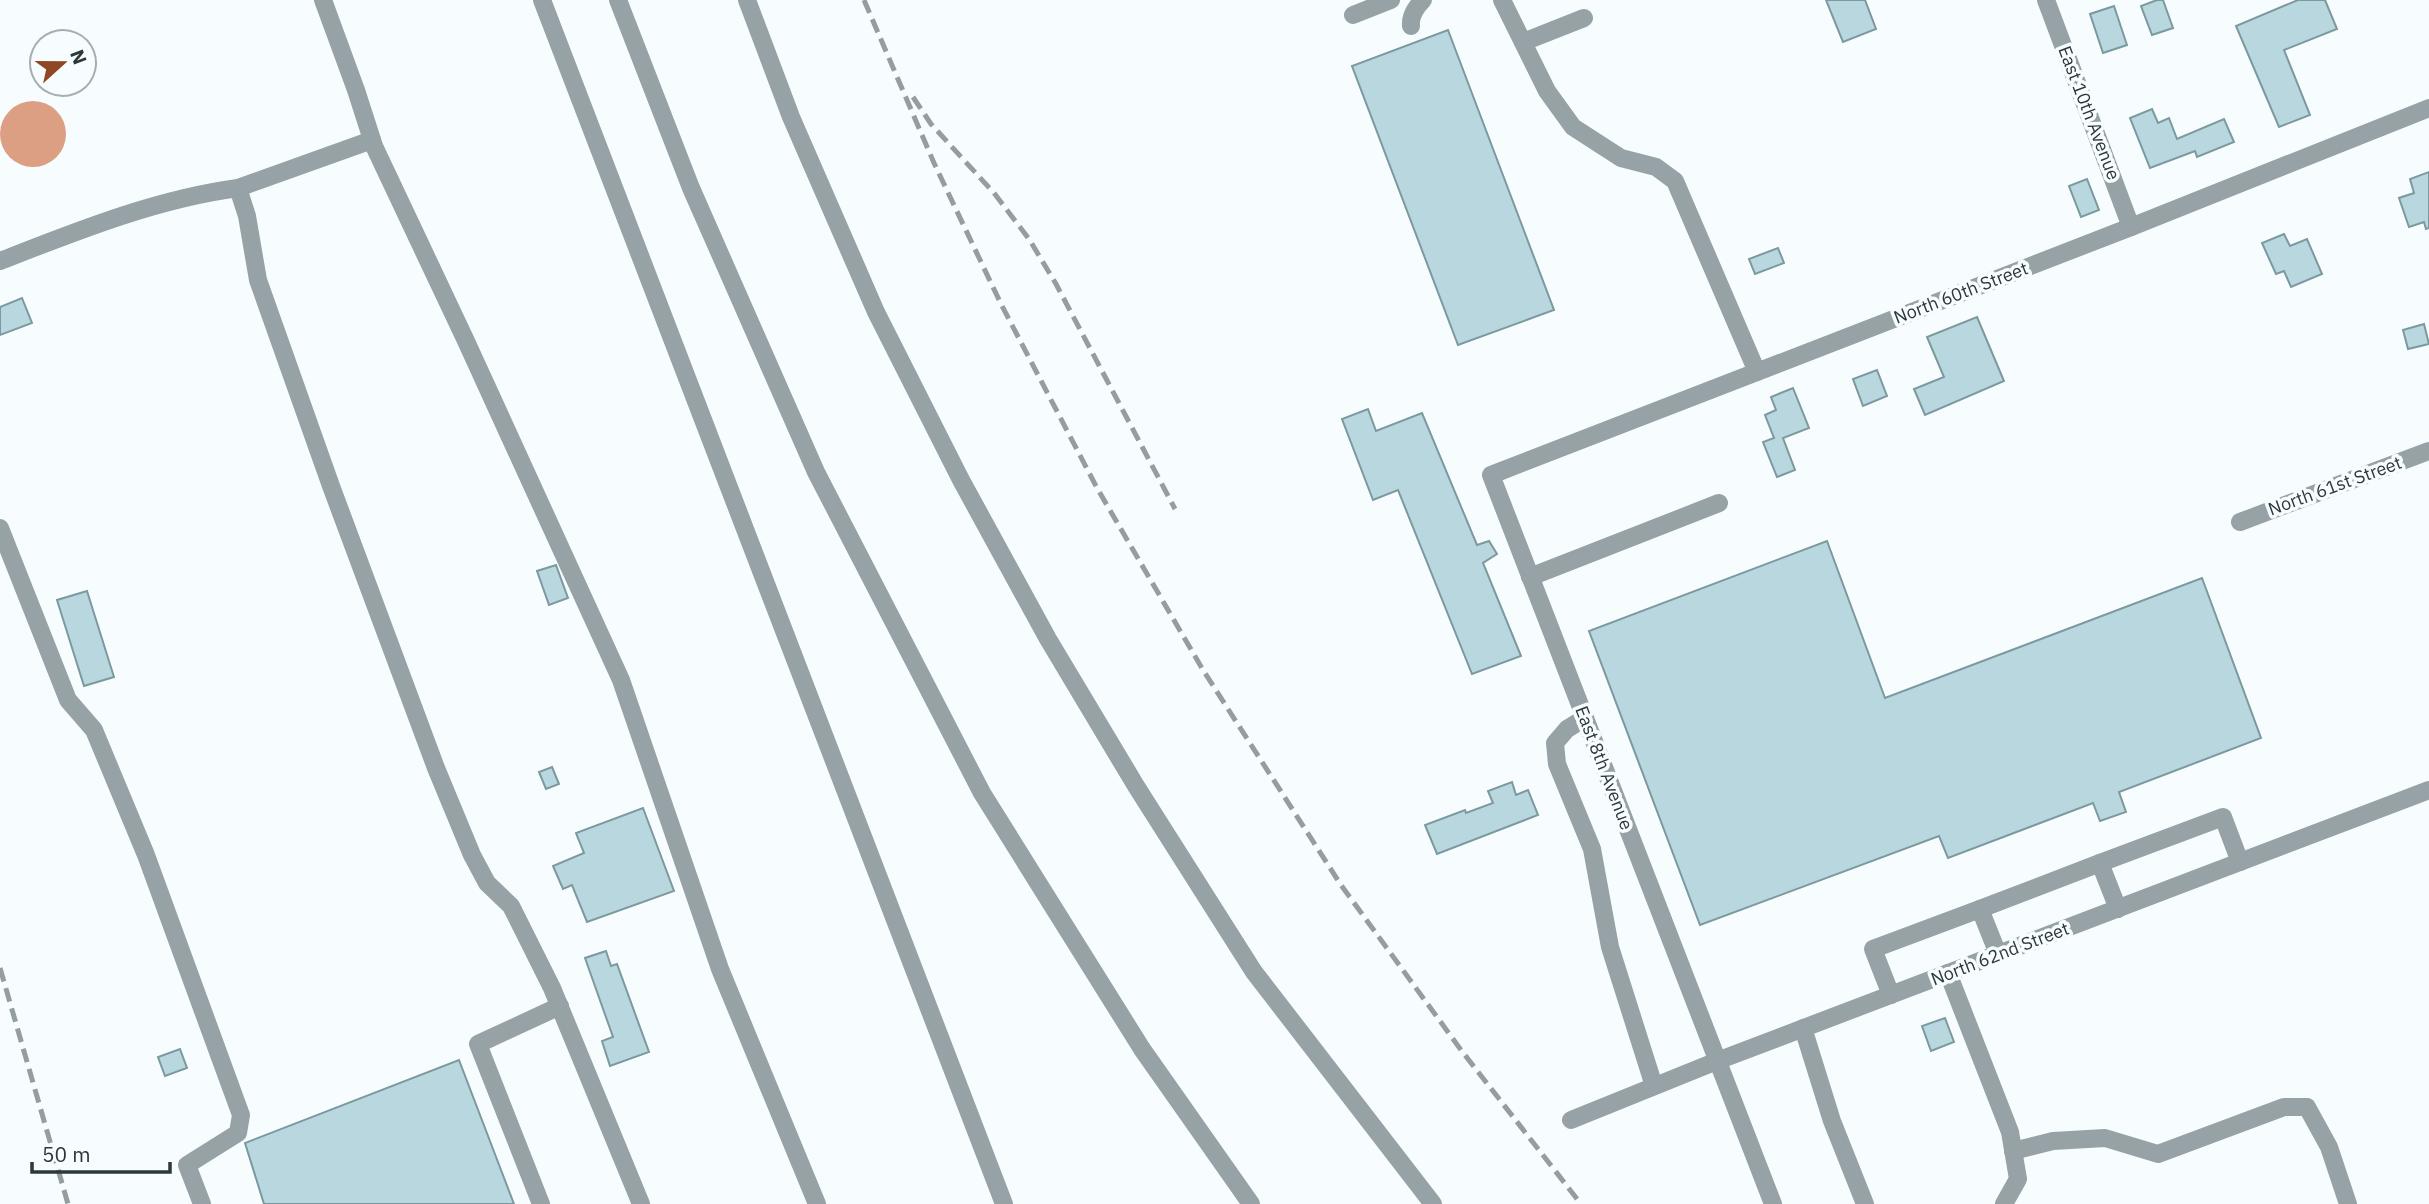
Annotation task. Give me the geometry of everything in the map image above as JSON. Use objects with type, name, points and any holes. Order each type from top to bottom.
[{"type":"street","points":[[323,0],[372,140],[621,680],[720,969],[817,1204]]},
{"type":"street","points":[[542,0],[1004,1204]]},
{"type":"street","points":[[618,0],[691,188],[816,472],[982,793],[1142,1049],[1251,1204]]},
{"type":"street","points":[[747,0],[791,117],[876,313],[961,480],[1048,639],[1136,786],[1254,972],[1433,1204]]},
{"type":"street","points":[[1353,15],[1391,0]]},
{"type":"street","points":[[1411,26],[1410,20],[1417,5],[1423,0]]},
{"type":"street","points":[[1503,0],[1547,91],[1573,127],[1620,158],[1656,167],[1675,181],[1757,372]]},
{"type":"street","name":"East 10th Avenue","points":[[2046,0],[2131,227]]},
{"type":"street","points":[[1523,42],[1584,18]]},
{"type":"street","name":"North 60th Street","points":[[1491,475],[2131,227],[2429,108]]},
{"type":"street","points":[[0,261],[95,225],[201,194],[238,188],[372,140]]},
{"type":"street","points":[[238,188],[247,216],[262,293],[436,768],[472,855],[487,883],[511,906],[560,1006],[641,1204]]},
{"type":"street","name":"North 61st Street","points":[[2240,522],[2429,451]]},
{"type":"street","name":"East 8th Avenue","points":[[1491,475],[1773,1204]]},
{"type":"street","points":[[1530,576],[1719,503]]},
{"type":"street","points":[[0,528],[68,701],[94,730],[146,855],[241,1115],[238,1133],[187,1165],[202,1204]]},
{"type":"street","points":[[1585,718],[1567,729],[1555,743],[1557,764],[1592,849],[1610,947],[1654,1086]]},
{"type":"street","name":"North 62nd Street","points":[[1571,1120],[1717,1061],[2429,790]]},
{"type":"street","points":[[1891,995],[1873,949],[2223,817],[2240,862]]},
{"type":"street","points":[[2100,863],[2118,909]]},
{"type":"street","points":[[1980,909],[1998,954]]},
{"type":"street","points":[[1948,973],[2010,1132],[2018,1179],[2004,1204]]},
{"type":"street","points":[[541,1204],[478,1044],[560,1006]]},
{"type":"street","points":[[1803,1028],[1832,1121],[1865,1204]]},
{"type":"street","points":[[2013,1151],[2053,1141],[2105,1138],[2158,1154],[2284,1107],[2307,1107],[2329,1147],[2348,1204]]},
{"type":"shaded area","points":[[26,101],[40,101],[52,106],[61,115],[66,134],[64,147],[57,158],[40,167],[26,167],[14,162],[5,153],[0,141],[0,127],[5,115],[14,106]]},
{"type":"building","points":[[1826,0],[1865,0],[1876,29],[1843,42]]},
{"type":"building","points":[[2163,0],[2173,28],[2152,35],[2141,6]]},
{"type":"building","points":[[2298,0],[2325,0],[2337,29],[2284,50],[2310,115],[2279,127],[2236,26]]},
{"type":"building","points":[[2114,6],[2127,45],[2103,53],[2090,14]]},
{"type":"building","points":[[1448,30],[1554,310],[1458,345],[1352,66]]},
{"type":"building","points":[[2152,109],[2158,123],[2169,118],[2177,139],[2224,119],[2234,142],[2197,157],[2195,151],[2150,168],[2130,118]]},
{"type":"building","points":[[2429,172],[2429,228],[2426,229],[2424,222],[2409,227],[2399,198],[2414,193],[2410,179]]},
{"type":"building","points":[[2087,179],[2099,210],[2081,217],[2069,186]]},
{"type":"building","points":[[2284,234],[2290,246],[2307,239],[2322,274],[2291,287],[2284,271],[2276,274],[2262,243]]},
{"type":"building","points":[[1778,248],[1784,263],[1755,274],[1749,259]]},
{"type":"building","points":[[22,298],[32,323],[0,335],[0,307]]},
{"type":"building","points":[[1977,317],[2004,381],[1925,415],[1914,389],[1944,377],[1927,337]]},
{"type":"building","points":[[2424,324],[2429,344],[2408,349],[2403,330]]},
{"type":"building","points":[[1877,370],[1887,396],[1863,406],[1853,379]]},
{"type":"building","points":[[1793,388],[1809,428],[1783,438],[1795,470],[1777,477],[1763,442],[1774,438],[1765,415],[1776,410],[1771,397]]},
{"type":"building","points":[[1368,409],[1376,431],[1422,413],[1477,545],[1489,541],[1497,554],[1483,563],[1521,656],[1472,674],[1398,490],[1373,500],[1342,419]]},
{"type":"building","points":[[1827,541],[1885,698],[2202,578],[2261,738],[2119,792],[2126,812],[2100,821],[2093,803],[1948,858],[1939,836],[1700,925],[1589,631]]},
{"type":"building","points":[[556,565],[568,598],[549,605],[537,571]]},
{"type":"building","points":[[87,591],[114,677],[84,686],[57,600]]},
{"type":"building","points":[[552,767],[559,784],[546,789],[539,772]]},
{"type":"building","points":[[1512,782],[1516,795],[1528,790],[1538,815],[1437,854],[1425,825],[1493,803],[1488,791]]},
{"type":"building","points":[[643,808],[674,891],[587,922],[572,885],[563,889],[553,866],[584,853],[576,833]]},
{"type":"building","points":[[606,951],[611,966],[617,964],[649,1052],[610,1066],[602,1041],[613,1037],[585,958]]},
{"type":"building","points":[[1945,1018],[1954,1042],[1931,1051],[1922,1026]]},
{"type":"building","points":[[180,1049],[187,1068],[165,1076],[158,1057]]},
{"type":"building","points":[[459,1060],[514,1204],[264,1204],[245,1143]]},
{"type":"railway","points":[[864,0],[934,163],[1001,304],[1097,488],[1203,670],[1341,885],[1461,1050],[1581,1204]]},
{"type":"railway","points":[[913,97],[931,124],[994,193],[1029,239],[1056,284],[1175,509]]},
{"type":"railway","points":[[0,968],[68,1204]]}]
